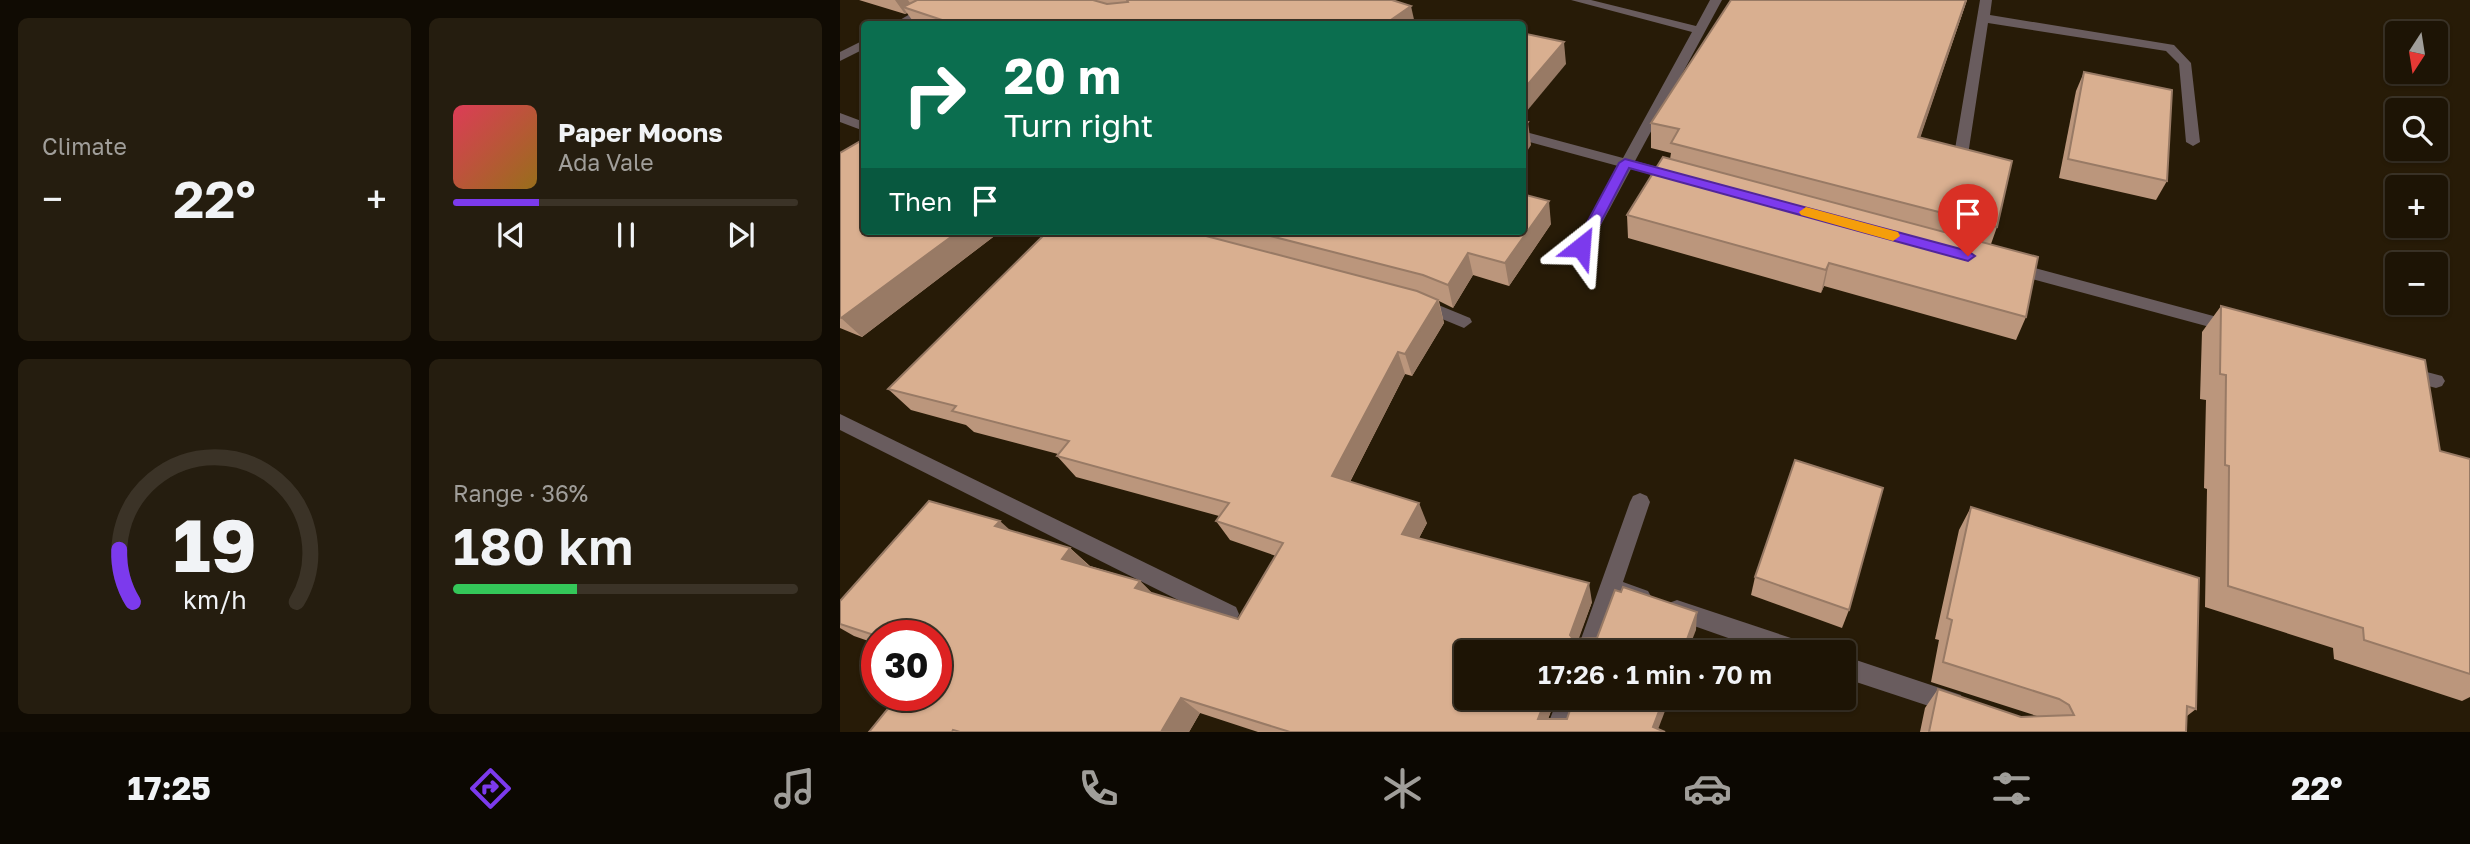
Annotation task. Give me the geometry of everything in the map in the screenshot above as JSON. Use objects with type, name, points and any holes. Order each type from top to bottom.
[{"type":"street","points":[[904,21],[943,0]]},
{"type":"street","points":[[1577,0],[1698,30]]},
{"type":"street","points":[[1581,247],[1716,0]]},
{"type":"street","points":[[1961,155],[1986,0]]},
{"type":"street","points":[[1983,18],[2169,48],[2185,63],[2193,142]]},
{"type":"street","points":[[840,57],[861,46]]},
{"type":"street","points":[[840,117],[861,126]]},
{"type":"street","points":[[1526,136],[1692,181]]},
{"type":"street","points":[[1999,265],[2251,332]]},
{"type":"street","points":[[1403,299],[1429,306],[1464,322]]},
{"type":"street","points":[[2383,367],[2436,381]]},
{"type":"street","points":[[840,421],[1228,614]]},
{"type":"street","points":[[1592,640],[1640,502]]},
{"type":"street","points":[[1611,588],[1765,640]]},
{"type":"street","points":[[1856,671],[1975,710]]},
{"type":"street","points":[[1557,732],[1565,710]]},
{"type":"building","points":[[917,0],[1093,0],[1107,4],[1128,2],[1127,0],[1392,0],[1411,6],[1389,21],[945,21],[903,7]]},
{"type":"building","points":[[1731,0],[1966,0],[1918,137],[2012,161],[1997,227],[1671,143],[1679,129],[1651,123]]},
{"type":"building","points":[[1526,34],[1564,42],[1526,86]]},
{"type":"building","points":[[2084,72],[2172,90],[2167,181],[2068,159]]},
{"type":"building","points":[[861,141],[861,235],[954,235],[841,318],[840,317],[840,153]]},
{"type":"building","points":[[1663,157],[2038,257],[2026,317],[1829,263],[1826,270],[1627,215]]},
{"type":"building","points":[[1526,195],[1549,201],[1526,233]]},
{"type":"building","points":[[1044,235],[1202,235],[1417,291],[1438,300],[1405,354],[1398,352],[1332,476],[1419,503],[1402,534],[1589,583],[1570,635],[1573,639],[1597,638],[1615,590],[1621,592],[1623,587],[1697,612],[1687,640],[1454,640],[1454,710],[1541,710],[1538,719],[1567,719],[1570,710],[1659,710],[1653,727],[1665,732],[1290,732],[1181,698],[1161,732],[869,732],[886,711],[952,711],[952,620],[861,620],[861,631],[840,624],[840,601],[929,501],[1000,521],[995,526],[1070,548],[1062,559],[1140,581],[1135,588],[1238,619],[1283,543],[1216,521],[1229,503],[1057,456],[1069,441],[952,411],[956,406],[888,389]]},
{"type":"building","points":[[1267,235],[1525,235],[1505,263],[1468,253],[1448,285],[1423,275]]},
{"type":"building","points":[[2221,306],[2425,360],[2440,451],[2470,459],[2470,674],[2364,640],[2363,628],[2228,586],[2229,466],[2225,465],[2226,375],[2220,374]]},
{"type":"building","points":[[1795,460],[1883,488],[1849,610],[1755,577]]},
{"type":"building","points":[[1971,507],[2199,578],[2196,709],[2187,706],[2186,732],[1929,732],[1938,689],[2021,717],[2074,715],[2069,705],[2059,699],[1943,662],[1952,620],[1947,618]]},
{"type":"slow traffic","points":[[1806,212],[1893,236]]},
{"type":"route","points":[[1581,247],[1625,163],[1968,256]]}]
